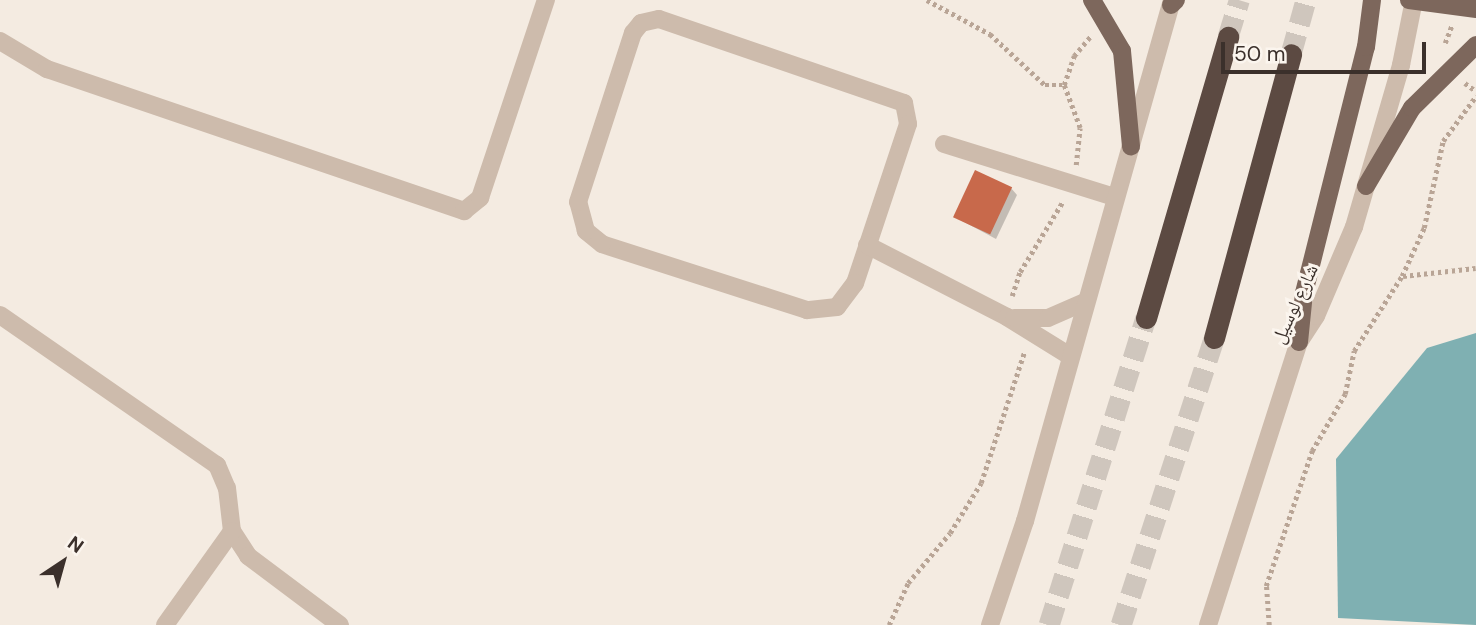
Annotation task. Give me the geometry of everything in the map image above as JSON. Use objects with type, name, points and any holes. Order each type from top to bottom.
[{"type":"highway","points":[[1146,318],[1228,37]]},
{"type":"highway","points":[[1214,338],[1291,54]]},
{"type":"main road","points":[[1092,0],[1122,51],[1131,147]]},
{"type":"main road","points":[[1299,342],[1304,293],[1366,47],[1372,0]]},
{"type":"main road","points":[[1412,0],[1476,9]]},
{"type":"main road","points":[[1366,186],[1412,108],[1476,45]]},
{"type":"street","points":[[0,41],[56,72],[464,211],[480,198],[546,0]]},
{"type":"street","name":"شارع لوسيل","points":[[1208,625],[1299,342],[1324,299],[1366,186],[1412,0]]},
{"type":"street","points":[[990,625],[1173,2]]},
{"type":"street","points":[[659,19],[904,103],[908,124],[867,245],[845,301],[817,312],[593,239],[581,222],[578,202],[634,33],[641,23],[659,19]]},
{"type":"street","points":[[944,144],[1114,197]]},
{"type":"street","points":[[867,245],[1007,317],[1070,356]]},
{"type":"street","points":[[1007,317],[1048,318],[1085,302]]},
{"type":"street","points":[[0,315],[217,465],[227,488],[232,531],[248,556],[272,578],[340,625]]},
{"type":"street","points":[[165,625],[232,531]]},
{"type":"path","points":[[927,0],[990,34],[1045,85],[1064,85]]},
{"type":"path","points":[[1269,625],[1266,586],[1312,451],[1345,394],[1354,351],[1402,276],[1424,228],[1438,152],[1476,96]]},
{"type":"path","points":[[1402,276],[1476,268]]},
{"type":"path","points":[[889,625],[908,583],[950,533],[981,483],[1032,332]]},
{"type":"water","points":[[1476,333],[1476,625],[1338,618],[1336,459],[1427,348]]},
{"type":"building","points":[[975,170],[1012,187],[990,234],[953,217]]},
{"type":"tunnel","points":[[1228,37],[1239,0]]},
{"type":"tunnel","points":[[1291,54],[1306,0]]},
{"type":"tunnel","points":[[1049,625],[1146,318]]},
{"type":"tunnel","points":[[1121,625],[1214,338]]}]
